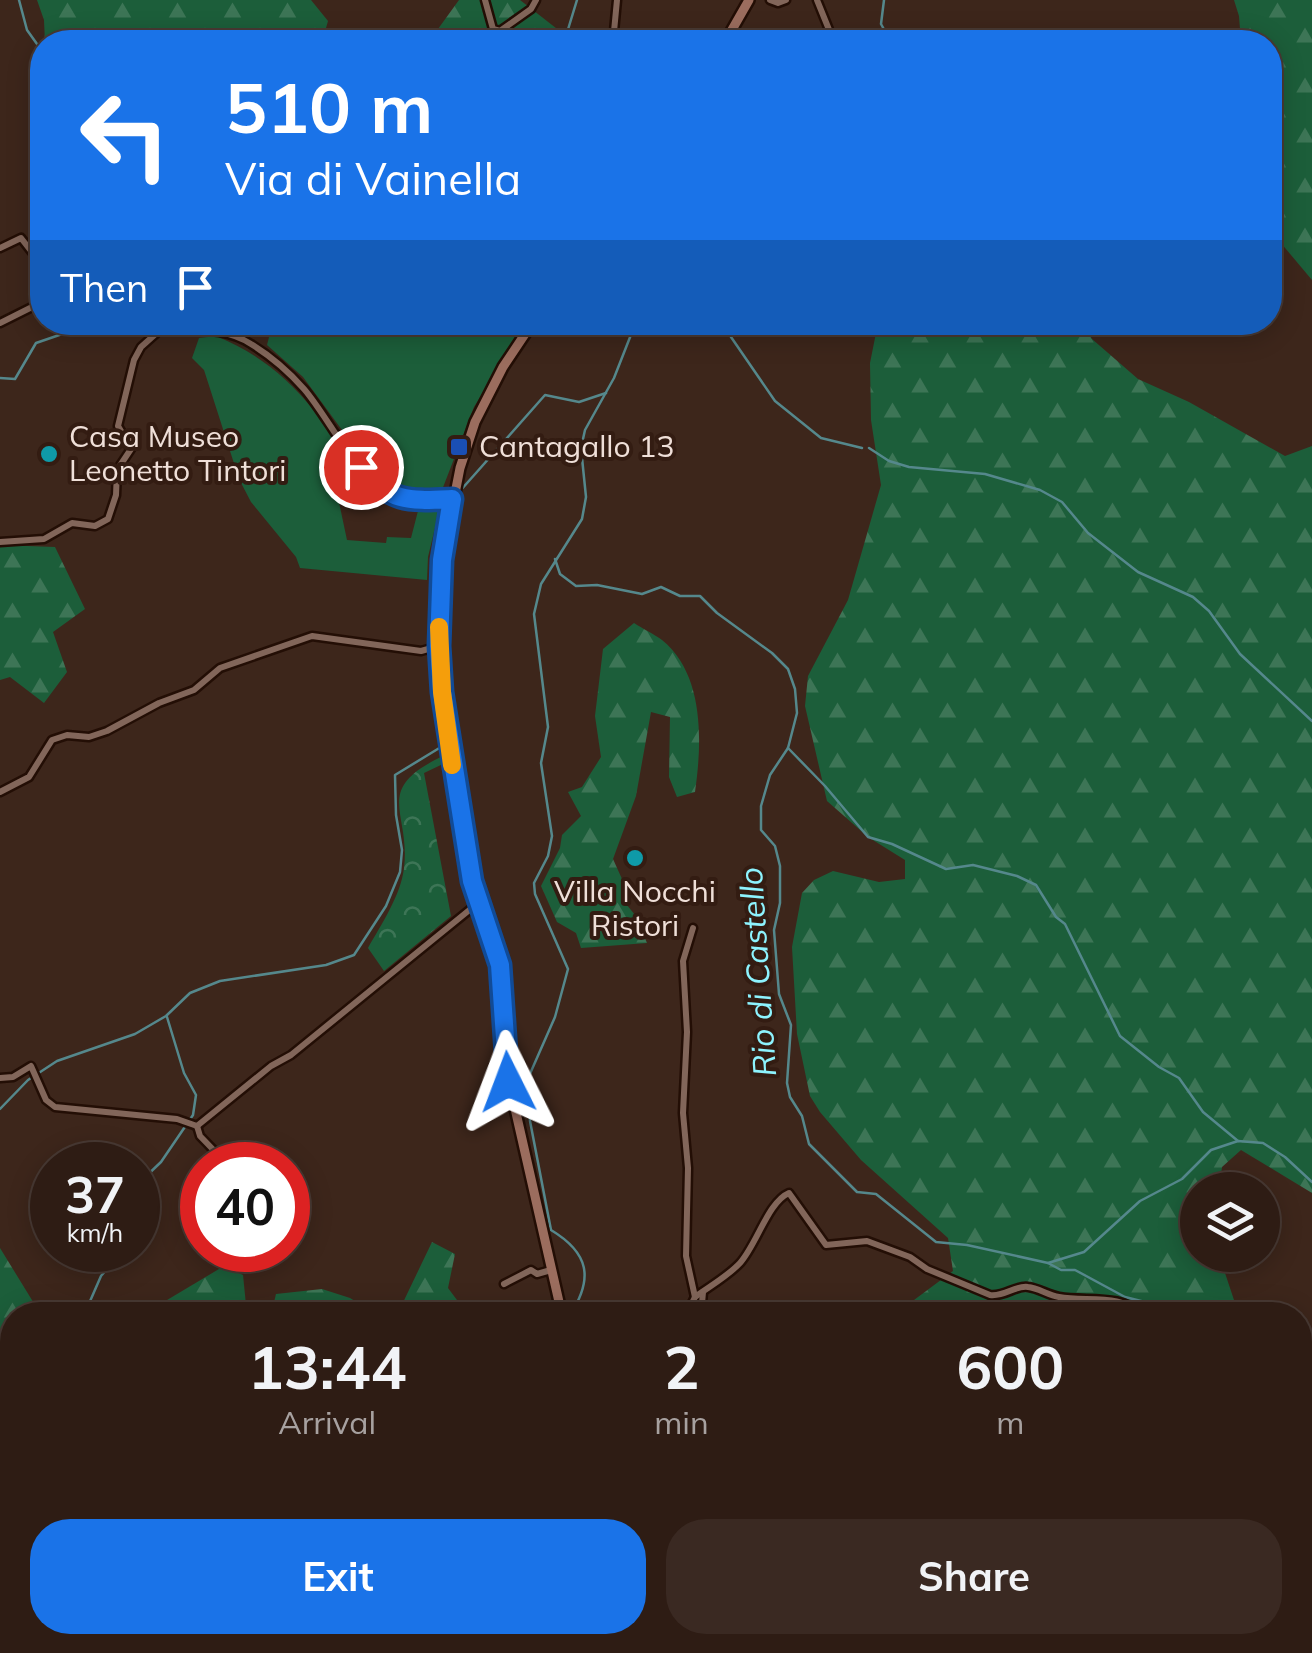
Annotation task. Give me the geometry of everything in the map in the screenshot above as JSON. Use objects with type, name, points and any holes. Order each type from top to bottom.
[{"type":"street","points":[[486,0],[493,29],[500,30],[531,9],[536,0]]},
{"type":"street","points":[[614,30],[617,0]]},
{"type":"street","points":[[732,30],[750,0],[759,0]]},
{"type":"street","points":[[770,0],[786,0]]},
{"type":"street","points":[[817,0],[829,30]]},
{"type":"street","points":[[0,248],[21,238],[30,250]]},
{"type":"street","points":[[0,323],[30,308]]},
{"type":"street","points":[[0,542],[44,539],[72,523],[95,526],[108,519],[116,495],[117,470],[135,443],[118,426],[134,360],[154,335]]},
{"type":"street","points":[[226,335],[253,345],[302,387],[371,480],[386,492],[413,501],[452,503]]},
{"type":"street","points":[[524,335],[475,422],[460,468],[442,560],[438,646],[450,754],[478,903],[500,965],[508,1082],[559,1302]]},
{"type":"street","points":[[0,792],[28,777],[52,740],[67,735],[89,737],[107,731],[194,690],[220,668],[256,654],[312,636],[421,651],[438,646]]},
{"type":"street","points":[[198,1126],[478,903]]},
{"type":"street","points":[[693,928],[683,961],[688,1032],[683,1113],[688,1168],[686,1256],[696,1297]]},
{"type":"street","points":[[0,1078],[31,1066],[46,1100],[55,1107],[177,1120],[198,1126]]},
{"type":"street","points":[[198,1126],[206,1142]]},
{"type":"street","points":[[693,1302],[737,1266],[758,1238],[773,1206],[789,1192],[826,1245],[867,1241],[990,1295],[1026,1286],[1058,1296],[1120,1302]]},
{"type":"street","points":[[504,1284],[530,1270],[538,1274],[551,1270]]},
{"type":"street","points":[[702,1302],[703,1291]]},
{"type":"green space","points":[[37,0],[311,0],[328,21],[325,30],[44,30]]},
{"type":"green space","points":[[459,0],[520,0],[558,30],[427,30],[438,29]]},
{"type":"green space","points":[[1234,0],[1312,0],[1312,280],[1282,244],[1282,30],[1240,30]]},
{"type":"green space","points":[[270,335],[519,335],[474,407],[442,490],[404,495],[387,485],[367,464],[303,377],[267,345]]},
{"type":"green space","points":[[876,335],[1089,335],[1138,379],[1189,402],[1285,456],[1312,446],[1312,1193],[1241,1150],[1221,1172],[1180,1172],[1180,1272],[1225,1272],[1235,1302],[911,1302],[953,1271],[948,1238],[861,1160],[810,1096],[797,1034],[792,947],[802,893],[814,880],[833,871],[879,882],[905,879],[905,860],[868,837],[827,801],[805,706],[808,676],[848,600],[881,485],[871,420],[870,363]]},
{"type":"green space","points":[[216,336],[282,376],[315,412],[360,475],[336,488],[347,540],[386,543],[387,537],[411,538],[419,507],[440,507],[428,557],[427,580],[300,568],[296,557],[251,502],[239,479],[204,370],[192,358],[199,338]]},
{"type":"green space","points":[[0,545],[55,547],[85,609],[53,632],[67,672],[44,703],[10,677],[0,680]]},
{"type":"green space","points":[[634,623],[662,640],[676,655],[693,691],[699,732],[695,792],[677,797],[669,777],[670,717],[651,712],[636,796],[613,859],[622,879],[622,899],[635,915],[647,943],[581,948],[576,933],[557,922],[541,886],[560,848],[562,835],[581,816],[568,792],[582,787],[601,757],[595,716],[603,649]]},
{"type":"green space","points":[[443,756],[445,763],[424,773],[451,916],[384,971],[368,948],[402,878],[405,848],[401,791],[421,768]]},
{"type":"green space","points":[[432,1242],[455,1254],[448,1288],[457,1302],[403,1302]]},
{"type":"green space","points":[[0,1248],[33,1302],[0,1302]]},
{"type":"green space","points":[[214,1272],[237,1272],[243,1275],[246,1302],[164,1302]]},
{"type":"green space","points":[[322,1289],[357,1302],[274,1302],[276,1294]]},
{"type":"waterway","points":[[19,0],[30,34]]},
{"type":"waterway","points":[[568,30],[577,0]]},
{"type":"waterway","points":[[884,0],[881,24],[884,30]]},
{"type":"waterway","points":[[0,378],[15,379],[36,343],[59,335]]},
{"type":"waterway","points":[[578,1302],[584,1267],[573,1248],[551,1230],[530,1121],[529,1076],[555,1017],[568,969],[535,894],[534,883],[548,856],[552,836],[541,763],[548,727],[534,614],[541,584],[582,519],[586,497],[581,448],[585,430],[614,378],[631,335]]},
{"type":"waterway","points":[[731,337],[775,401],[821,438],[862,448]]},
{"type":"waterway","points":[[460,491],[545,395],[579,402],[606,393]]},
{"type":"waterway","points":[[869,448],[889,461],[909,467],[985,474],[1040,490],[1062,502],[1088,533],[1138,572],[1193,597],[1209,611],[1240,654],[1312,721]]},
{"type":"waterway","points":[[433,644],[431,579],[442,512],[448,505]]},
{"type":"waterway","name":"Rio di Castello","points":[[555,559],[560,574],[576,586],[597,585],[642,594],[661,587],[680,596],[700,596],[788,669],[797,713],[788,748],[770,775],[761,806],[761,830],[775,846],[780,866],[780,903],[774,930],[779,994],[791,1025],[787,1083],[809,1144],[857,1192],[876,1194],[936,1242],[967,1245],[1048,1263],[1061,1270],[1075,1270],[1125,1297],[1145,1302]]},
{"type":"waterway","points":[[0,1109],[28,1080],[57,1061],[135,1034],[166,1016],[190,993],[220,981],[326,965],[354,955],[386,906],[400,872],[402,850],[395,775],[441,747],[433,652]]},
{"type":"waterway","points":[[788,748],[868,837],[946,869],[973,865],[1036,885],[1056,917],[1065,924],[1120,1036],[1179,1078],[1203,1112],[1238,1141]]},
{"type":"waterway","points":[[160,1163],[193,1115],[196,1095],[184,1073],[167,1017]]},
{"type":"waterway","points":[[1048,1263],[1084,1252],[1140,1201],[1182,1179],[1211,1150],[1238,1141],[1263,1143],[1312,1182]]},
{"type":"waterway","points":[[90,1302],[104,1272]]},
{"type":"slow traffic","points":[[439,627],[442,692],[452,765]]},
{"type":"place","name":"Cantagallo 13","points":[[459,447]]},
{"type":"place","name":"Casa Museo Leonetto Tintori","points":[[49,454]]},
{"type":"place","name":"Villa Nocchi Ristori","points":[[635,858]]},
{"type":"route","points":[[361,467],[371,480],[398,498],[452,499],[442,560],[442,692],[472,881],[500,965],[508,1082]]}]
